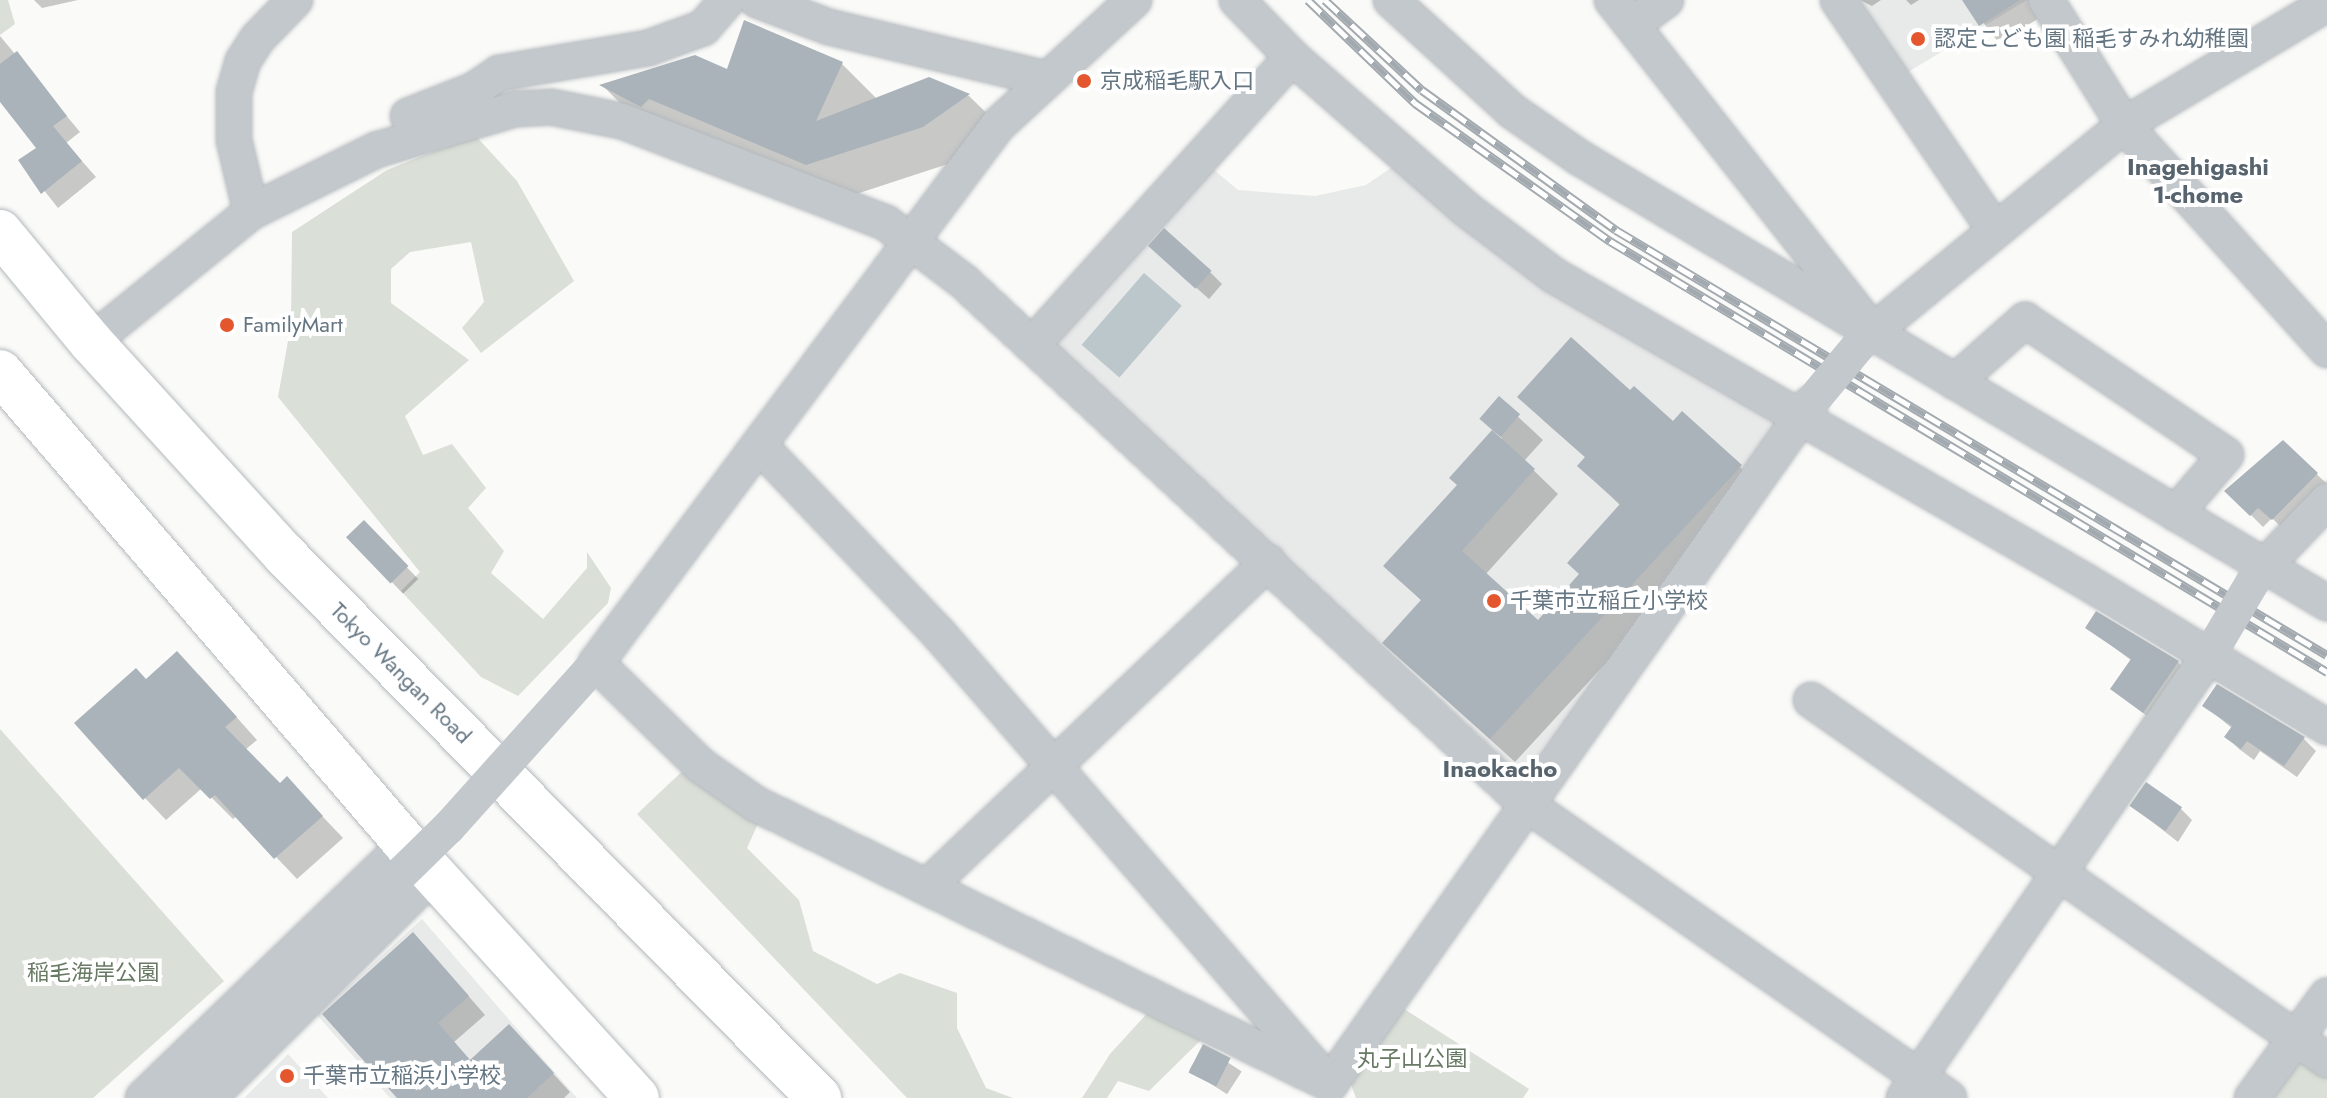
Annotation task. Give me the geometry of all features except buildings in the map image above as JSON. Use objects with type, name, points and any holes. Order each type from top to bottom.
[{"type":"highway","name":"Tokyo Wangan Road","points":[[0,232],[91,342],[325,598],[819,1098]]},
{"type":"highway","points":[[0,372],[420,859],[637,1098]]},
{"type":"street","points":[[251,212],[234,140],[234,92],[250,49],[295,0]]},
{"type":"street","points":[[376,150],[393,122],[474,90],[499,73],[648,48],[703,28],[727,0]]},
{"type":"street","points":[[757,0],[829,27],[1043,78]]},
{"type":"street","points":[[172,1098],[449,827],[596,663],[998,125],[1043,78],[1134,0]]},
{"type":"street","points":[[1237,0],[1292,57],[1466,209],[1555,276],[1804,410],[2327,727]]},
{"type":"street","points":[[1391,0],[1512,111],[1580,158],[1869,334],[2176,513],[2262,568],[2327,603]]},
{"type":"street","points":[[1666,0],[1622,13],[1869,334]]},
{"type":"street","points":[[1838,0],[1994,229]]},
{"type":"street","points":[[2046,0],[2124,125],[2327,350]]},
{"type":"street","points":[[1335,1091],[1526,804],[1804,410],[1869,334],[2124,125],[2327,4]]},
{"type":"street","points":[[1032,345],[1292,57]]},
{"type":"street","points":[[91,342],[251,212],[376,150],[515,109],[590,112],[886,223],[914,241],[1032,345],[1526,804],[1911,1088],[1949,1098]]},
{"type":"street","points":[[1955,382],[2025,320],[2226,455],[2176,513]]},
{"type":"street","points":[[759,445],[939,634],[1335,1091]]},
{"type":"street","points":[[1911,1088],[2210,654],[2262,568],[2327,501]]},
{"type":"street","points":[[928,886],[1268,562]]},
{"type":"street","points":[[596,663],[700,765],[756,804],[928,886],[1335,1091]]},
{"type":"street","points":[[1811,700],[2327,1060]]},
{"type":"street","points":[[143,1098],[420,859]]},
{"type":"street","points":[[209,1098],[420,859]]},
{"type":"street","points":[[2252,1098],[2327,996]]},
{"type":"shaded area","name":"認定こども園 稲毛すみれ幼稚園","points":[[1846,0],[2027,0],[1900,77]]},
{"type":"shaded area","name":"千葉市立稲丘小学校","points":[[1401,161],[1774,411],[1777,430],[1535,772],[1519,772],[1059,352],[1058,336],[1213,169],[1238,190],[1315,196],[1366,185]]},
{"type":"shaded area","points":[[1144,273],[1182,306],[1119,378],[1082,345]]},
{"type":"shaded area","points":[[422,919],[577,1098],[390,1098],[317,1015]]},
{"type":"shaded area","name":"千葉市立稲浜小学校","points":[[288,1054],[328,1098],[244,1098]]},
{"type":"green space","points":[[0,0],[8,0],[15,24],[0,35]]},
{"type":"green space","points":[[475,135],[517,181],[574,281],[481,353],[462,328],[484,302],[471,242],[410,252],[391,269],[391,303],[469,360],[405,416],[423,455],[452,444],[486,488],[468,508],[504,551],[491,573],[543,619],[587,568],[587,552],[611,588],[608,603],[518,696],[481,677],[401,591],[420,572],[278,397],[291,324],[292,232],[387,170]]},
{"type":"green space","name":"稲毛海岸公園","points":[[0,729],[224,981],[93,1098],[0,1098]]},
{"type":"green space","points":[[691,763],[761,817],[747,848],[799,900],[813,951],[877,984],[900,973],[957,993],[957,1028],[986,1088],[1013,1098],[907,1098],[637,814]]},
{"type":"green space","name":"丸子山公園","points":[[1401,1007],[1529,1089],[1523,1098],[1356,1098],[1348,1077]]},
{"type":"green space","points":[[1152,1008],[1208,1033],[1149,1091],[1118,1081],[1107,1098],[1082,1098],[1110,1054]]},
{"type":"green space","points":[[2308,1062],[2327,1075],[2327,1098],[2267,1098],[2291,1065]]},
{"type":"railway","points":[[1308,0],[1415,103],[1610,241],[2327,672]]},
{"type":"railway","points":[[1325,0],[1422,90],[1616,230],[2327,655]]},
{"type":"place","name":"認定こども園 稲毛すみれ幼稚園","points":[[1918,39]]},
{"type":"place","name":"京成稲毛駅入口","points":[[1084,81]]},
{"type":"place","name":"FamilyMart","points":[[227,325]]},
{"type":"place","name":"千葉市立稲丘小学校","points":[[1494,601]]},
{"type":"place","name":"千葉市立稲浜小学校","points":[[287,1076]]},
{"type":"district","name":"Inagehigashi 1-chome","points":[[2198,181]]},
{"type":"district","name":"Inaokacho","points":[[1500,769]]}]
